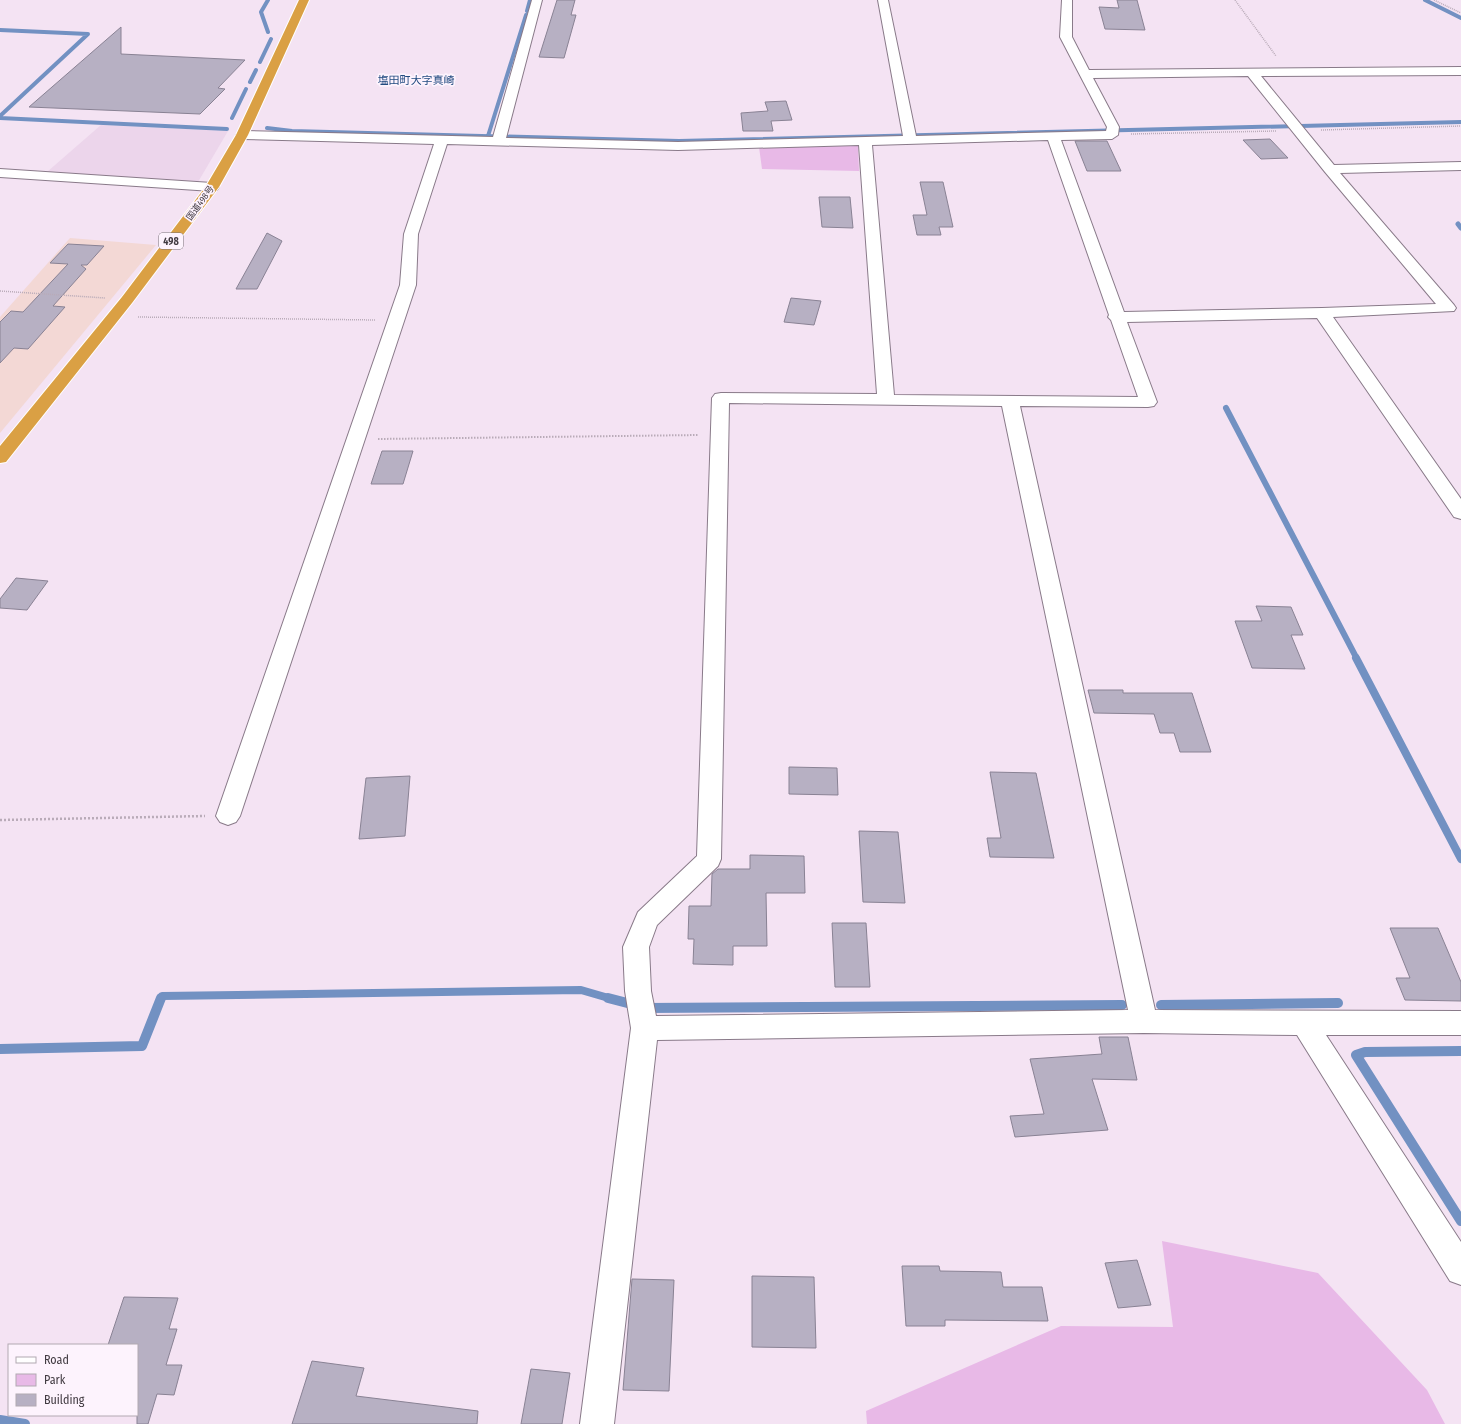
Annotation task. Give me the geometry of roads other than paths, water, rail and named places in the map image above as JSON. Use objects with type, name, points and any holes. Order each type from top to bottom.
[{"type":"highway","name":"国道498号","points":[[0,458],[127,300],[212,187],[242,135],[304,0]]},
{"type":"street","points":[[499,137],[537,0]]},
{"type":"street","points":[[883,0],[909,135]]},
{"type":"street","points":[[242,135],[442,140],[499,137],[678,146],[865,142],[909,135],[1053,136],[1113,131],[1066,37],[1067,0]]},
{"type":"street","points":[[1085,74],[1461,71]]},
{"type":"street","points":[[1116,317],[1322,313],[1448,308],[1330,169],[1252,73]]},
{"type":"street","points":[[597,1424],[644,1028],[638,991],[636,947],[647,919],[709,859],[721,398],[1148,402],[1116,317],[1053,136]]},
{"type":"street","points":[[228,816],[408,286],[411,234],[442,140]]},
{"type":"street","points":[[865,142],[886,400]]},
{"type":"street","points":[[1330,169],[1461,166]]},
{"type":"street","points":[[0,173],[212,187]]},
{"type":"street","points":[[1322,313],[1461,513]]},
{"type":"street","points":[[1010,401],[1144,1020]]},
{"type":"street","points":[[644,1028],[1144,1020],[1304,1023],[1461,1023]]},
{"type":"street","points":[[1304,1023],[1461,1270]]},
{"type":"waterway","points":[[268,0],[261,12],[268,32]]},
{"type":"waterway","points":[[527,11],[530,0]]},
{"type":"waterway","points":[[1425,0],[1461,18]]},
{"type":"waterway","points":[[488,136],[526,15]]},
{"type":"waterway","points":[[0,30],[88,34],[0,116]]},
{"type":"waterway","points":[[260,62],[271,39]]},
{"type":"waterway","points":[[250,82],[256,70]]},
{"type":"waterway","points":[[232,118],[246,89]]},
{"type":"waterway","points":[[0,118],[227,129]]},
{"type":"waterway","points":[[267,128],[292,131],[679,141],[1461,122]]},
{"type":"waterway","points":[[1458,224],[1461,228]]},
{"type":"waterway","points":[[1226,408],[1357,659]]},
{"type":"waterway","points":[[1356,658],[1461,859]]},
{"type":"waterway","points":[[161,999],[162,996],[581,990],[612,999]]},
{"type":"waterway","points":[[0,1049],[142,1046],[161,998]]},
{"type":"waterway","points":[[608,998],[635,1005]]},
{"type":"waterway","points":[[1161,1005],[1338,1003]]},
{"type":"waterway","points":[[645,1008],[1122,1005]]},
{"type":"waterway","points":[[1461,1051],[1365,1052],[1356,1055],[1461,1221]]},
{"type":"waterway","points":[[0,1420],[25,1424]]},
{"type":"district","name":"塩田町大字真崎","points":[[416,80]]}]
